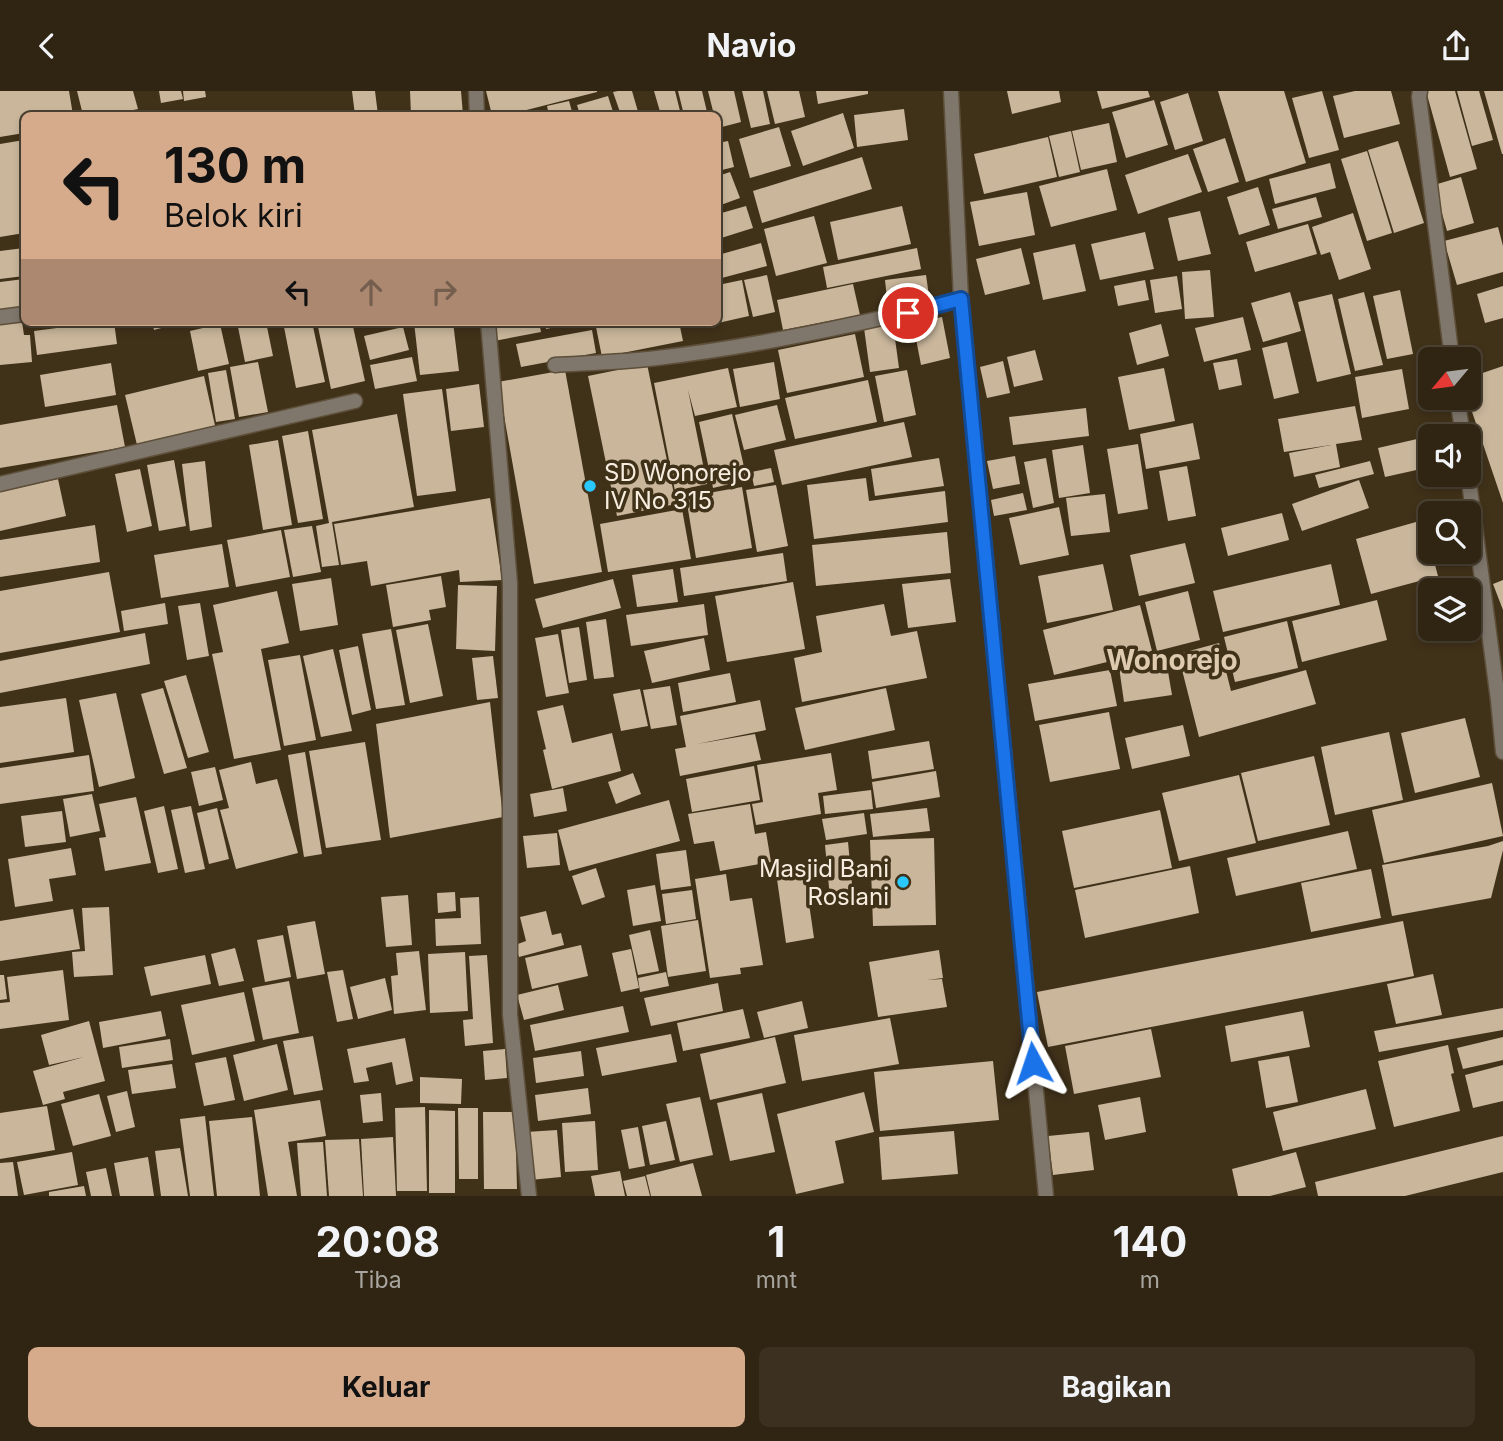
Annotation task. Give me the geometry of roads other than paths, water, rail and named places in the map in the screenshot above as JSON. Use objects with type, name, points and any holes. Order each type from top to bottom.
[{"type":"street","points":[[476,91],[477,112]]},
{"type":"street","points":[[951,91],[961,299],[1046,1196]]},
{"type":"street","points":[[1420,91],[1450,347]]},
{"type":"street","points":[[555,365],[658,358],[754,343],[908,313],[961,299]]},
{"type":"street","points":[[0,317],[21,314]]},
{"type":"street","points":[[488,326],[510,583],[510,1014],[529,1196]]},
{"type":"street","points":[[0,484],[355,401]]},
{"type":"street","points":[[1470,487],[1503,752]]},
{"type":"place","name":"SD Wonorejo IV No 315","points":[[590,486]]},
{"type":"place","name":"Masjid Bani Roslani","points":[[903,882]]},
{"type":"district","name":"Wonorejo","points":[[1172,660]]}]
